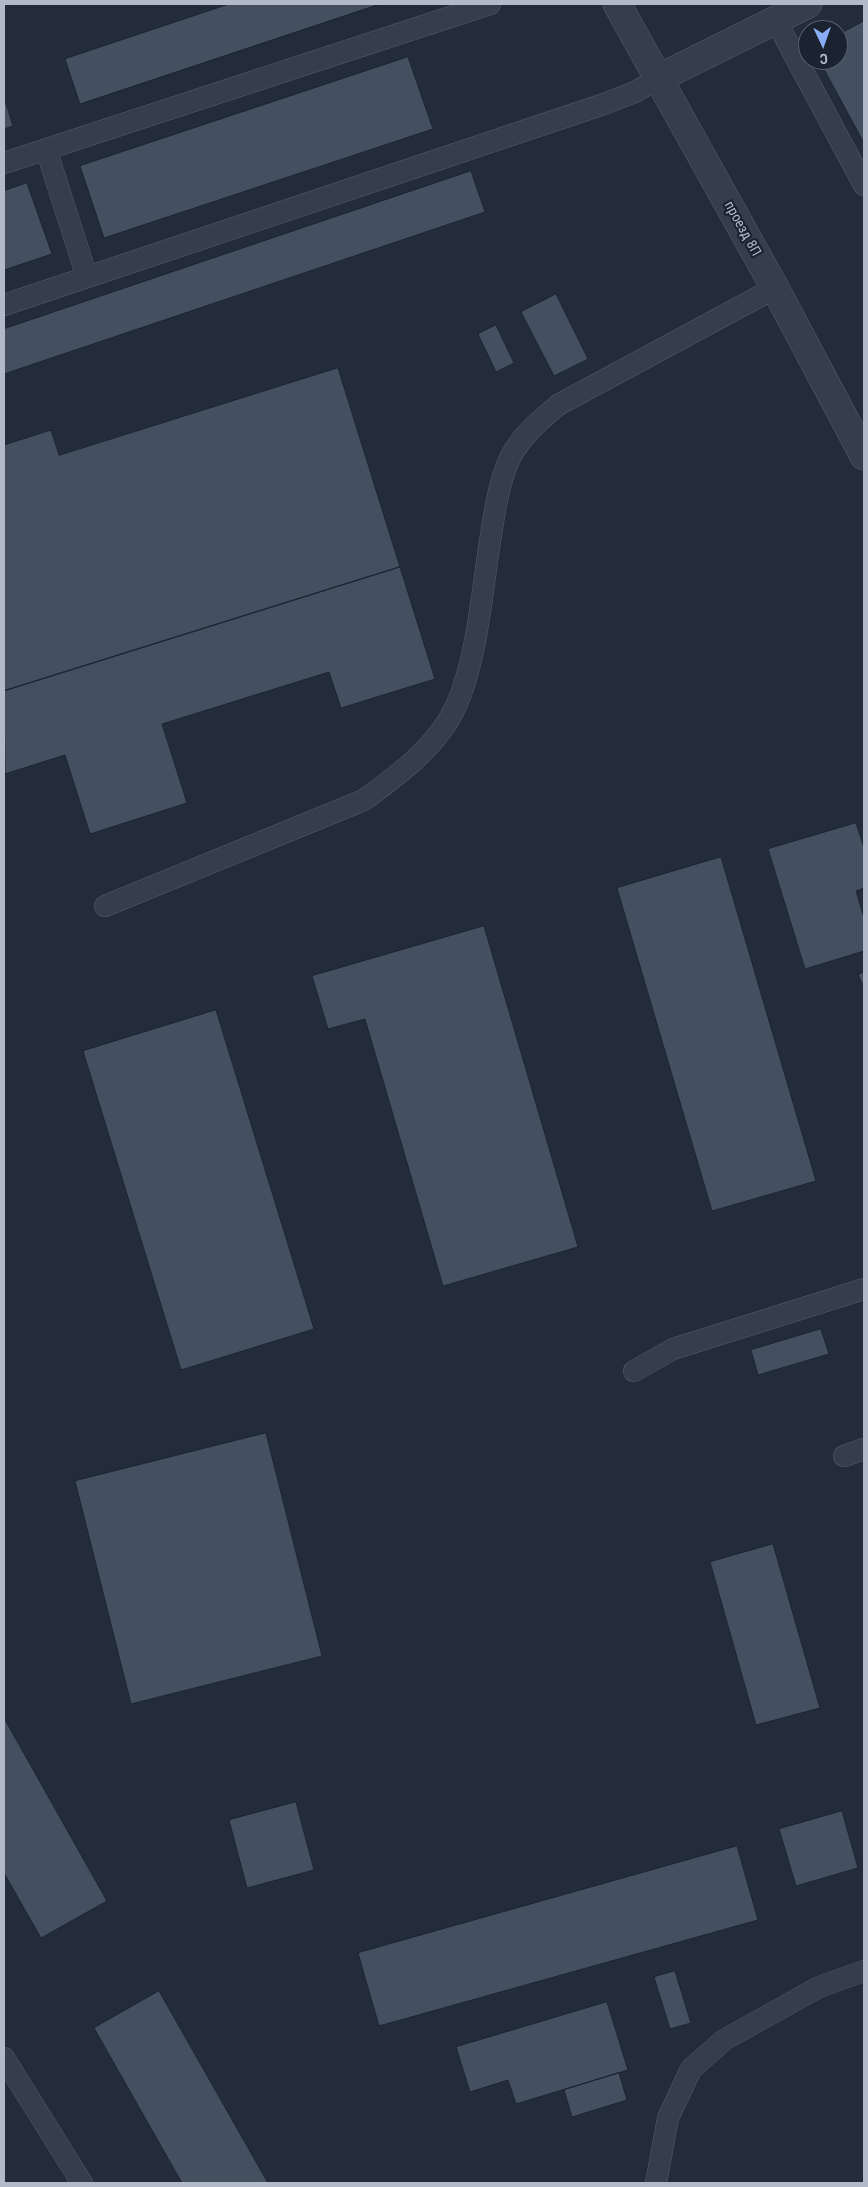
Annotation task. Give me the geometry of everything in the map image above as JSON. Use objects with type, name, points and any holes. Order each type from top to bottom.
[{"type":"street","name":"проезд 8П","points":[[617,4],[657,79],[775,288],[864,456]]},
{"type":"street","points":[[657,79],[808,4]]},
{"type":"lane","points":[[4,163],[490,4]]},
{"type":"lane","points":[[775,19],[864,185]]},
{"type":"lane","points":[[4,305],[604,104],[635,92],[657,79]]},
{"type":"lane","points":[[46,149],[87,277]]},
{"type":"lane","points":[[105,906],[364,800],[394,778],[436,739],[456,707],[467,675],[474,642],[496,499],[510,458],[530,428],[558,405],[775,288]]},
{"type":"lane","points":[[634,1372],[674,1349],[864,1289]]},
{"type":"lane","points":[[844,1456],[864,1450]]},
{"type":"lane","points":[[656,2183],[668,2118],[691,2070],[724,2040],[819,1987],[864,1971]]},
{"type":"lane","points":[[4,2058],[82,2183]]},
{"type":"building","points":[[229,4],[380,4],[80,104],[65,59]]},
{"type":"building","points":[[864,21],[864,143],[824,70],[848,70],[848,30]]},
{"type":"building","points":[[408,57],[433,129],[104,238],[80,166]]},
{"type":"building","points":[[4,97],[13,126],[4,129]]},
{"type":"building","points":[[471,171],[485,212],[4,374],[4,329]]},
{"type":"building","points":[[27,183],[52,254],[4,270],[4,191]]},
{"type":"building","points":[[556,294],[588,359],[554,376],[521,312]]},
{"type":"building","points":[[496,325],[514,363],[496,372],[478,334]]},
{"type":"building","points":[[338,368],[400,567],[4,691],[4,445],[51,430],[59,455]]},
{"type":"building","points":[[400,567],[435,679],[341,708],[329,672],[162,724],[187,803],[90,834],[65,755],[5,774],[4,691]]},
{"type":"building","points":[[856,823],[864,848],[864,888],[856,891],[864,918],[864,951],[805,969],[768,849]]},
{"type":"building","points":[[721,857],[816,1181],[712,1211],[617,888]]},
{"type":"building","points":[[484,926],[578,1247],[443,1286],[365,1019],[328,1029],[312,976]]},
{"type":"building","points":[[864,972],[864,987],[858,975]]},
{"type":"building","points":[[216,1010],[314,1329],[181,1370],[83,1051]]},
{"type":"building","points":[[821,1329],[829,1354],[758,1375],[751,1350]]},
{"type":"building","points":[[266,1433],[322,1656],[131,1704],[75,1481]]},
{"type":"building","points":[[773,1544],[820,1708],[756,1725],[710,1562]]},
{"type":"building","points":[[4,1718],[107,1901],[41,1938],[4,1873]]},
{"type":"building","points":[[296,1802],[314,1870],[247,1888],[229,1820]]},
{"type":"building","points":[[842,1811],[858,1868],[796,1886],[779,1829]]},
{"type":"building","points":[[737,1846],[758,1920],[379,2026],[358,1953]]},
{"type":"building","points":[[675,1971],[691,2023],[670,2029],[654,1977]]},
{"type":"building","points":[[159,1991],[268,2183],[182,2183],[94,2028]]},
{"type":"building","points":[[607,2002],[628,2070],[516,2104],[508,2080],[470,2092],[456,2047]]},
{"type":"building","points":[[619,2073],[627,2100],[572,2117],[564,2090]]}]
